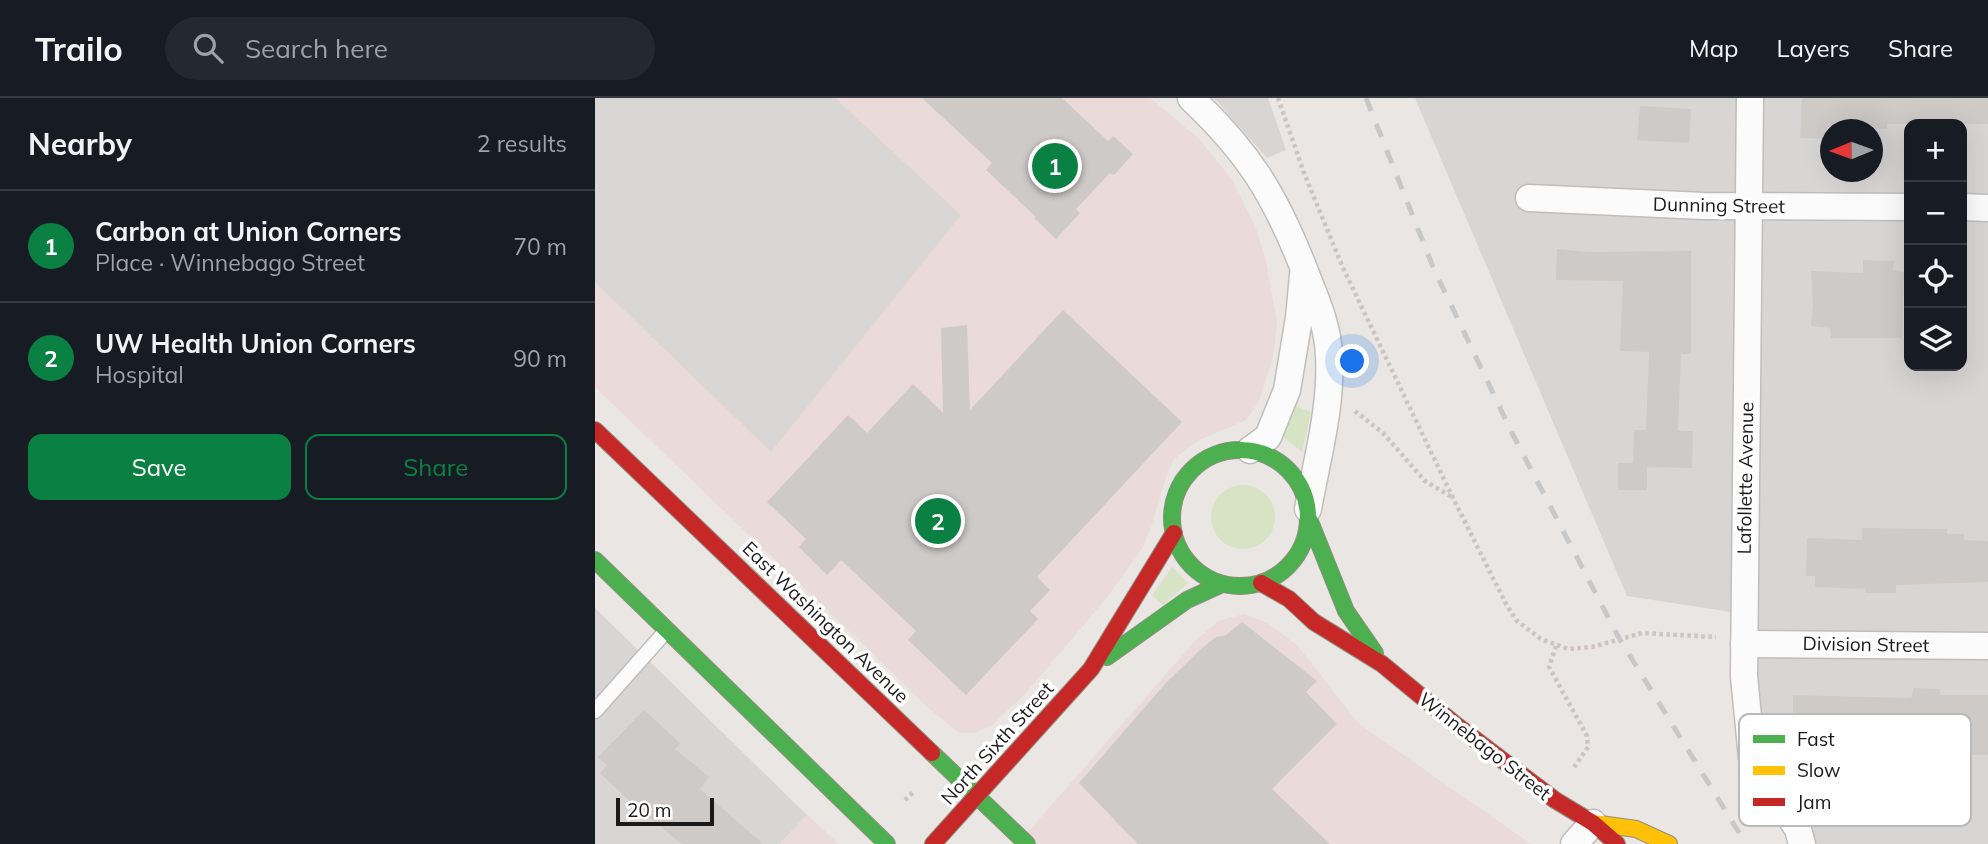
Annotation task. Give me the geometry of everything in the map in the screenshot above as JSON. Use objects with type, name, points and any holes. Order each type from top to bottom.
[{"type":"street","points":[[1191,98],[1224,131],[1259,177],[1280,212],[1324,320],[1329,355],[1326,403],[1305,539],[1295,558],[1280,573],[1261,583],[1242,586],[1222,584],[1191,565],[1180,550],[1174,533],[1172,515],[1185,479],[1199,464],[1216,454],[1237,450],[1250,450],[1271,457],[1289,469],[1301,488],[1308,514]]},
{"type":"street","name":"Lafollette Avenue","points":[[1748,714],[1744,644],[1749,98]]},
{"type":"street","name":"Dunning Street","points":[[1529,198],[1749,206],[1904,207]]},
{"type":"street","points":[[1967,207],[1988,208]]},
{"type":"street","points":[[1250,450],[1268,437],[1287,390],[1304,269]]},
{"type":"street","name":"East Washington Avenue","points":[[595,430],[1027,844]]},
{"type":"street","name":"Winnebago Street","points":[[1308,514],[1346,611],[1382,664]]},
{"type":"street","name":"North Sixth Street","points":[[933,844],[1091,669],[1174,533]]},
{"type":"street","points":[[595,560],[887,844]]},
{"type":"street","name":"Winnebago Street","points":[[1261,583],[1289,599],[1314,622],[1382,664],[1456,725],[1555,800],[1593,823],[1618,844]]},
{"type":"street","name":"North Sixth Street","points":[[1091,669],[1187,600],[1222,584]]},
{"type":"street","name":"Division Street","points":[[1744,644],[1988,646]]},
{"type":"street","points":[[1574,844],[1593,823]]},
{"type":"street","name":"Winnebago Street","points":[[1593,823],[1636,829],[1669,844]]},
{"type":"street","name":"Lafollette Avenue","points":[[1796,826],[1802,844]]},
{"type":"lane","points":[[595,710],[668,629]]},
{"type":"path","points":[[1278,98],[1304,173],[1343,268],[1453,498],[1517,621],[1534,635],[1556,646],[1579,649],[1642,634],[1702,635],[1744,644]]},
{"type":"path","points":[[1354,410],[1383,433],[1425,481],[1453,498]]},
{"type":"path","points":[[1556,646],[1549,667],[1587,736],[1588,747],[1577,762]]},
{"type":"path","points":[[905,800],[912,792]]},
{"type":"shaded area","points":[[595,98],[1150,98],[1199,139],[1233,181],[1256,229],[1265,257],[1277,322],[1273,357],[1259,401],[1246,420],[1199,440],[1174,459],[1142,549],[1104,601],[1024,695],[992,725],[974,733],[958,732],[933,712],[595,387]]},
{"type":"shaded area","points":[[595,98],[835,98],[961,215],[771,452],[595,282]]},
{"type":"shaded area","points":[[1214,98],[1268,98],[1286,150],[1267,158]]},
{"type":"shaded area","points":[[1415,98],[1988,98],[1988,844],[1802,844],[1792,826],[1971,826],[1971,714],[1750,714],[1744,614],[1627,596]]},
{"type":"shaded area","points":[[595,608],[807,815],[779,844],[595,844]]},
{"type":"shaded area","points":[[1244,614],[1267,623],[1297,645],[1359,724],[1531,844],[1027,844],[1022,839],[1194,642],[1218,621]]},
{"type":"shaded area","points":[[807,815],[839,844],[779,844]]},
{"type":"green space","points":[[1296,406],[1311,412],[1302,452],[1283,437]]},
{"type":"green space","points":[[1237,485],[1249,485],[1266,494],[1273,505],[1273,529],[1266,540],[1249,549],[1237,549],[1225,544],[1216,535],[1211,523],[1211,511],[1216,499],[1225,490]]},
{"type":"green space","points":[[1172,567],[1188,583],[1163,605],[1152,596]]},
{"type":"building","points":[[922,98],[1062,98],[1108,141],[1113,136],[1133,154],[1114,175],[1110,173],[1076,209],[1080,213],[1056,239],[986,170],[992,163]]},
{"type":"building","points":[[1802,98],[1988,98],[1988,124],[1967,124],[1967,119],[1904,119],[1904,124],[1887,124],[1887,129],[1883,129],[1883,119],[1820,119],[1820,139],[1800,138]]},
{"type":"building","points":[[1640,106],[1691,109],[1689,143],[1637,140]]},
{"type":"building","points":[[1557,249],[1589,252],[1691,251],[1691,354],[1681,354],[1678,431],[1693,431],[1692,468],[1647,467],[1647,490],[1618,490],[1618,463],[1633,463],[1634,430],[1646,430],[1649,352],[1620,351],[1623,281],[1556,280]]},
{"type":"building","points":[[1863,260],[1894,261],[1893,271],[1904,272],[1902,338],[1831,338],[1830,328],[1811,326],[1811,271],[1863,273]]},
{"type":"building","points":[[1063,310],[1182,422],[1037,577],[1050,590],[1030,611],[1038,619],[966,695],[908,640],[916,631],[841,560],[827,575],[799,547],[806,539],[767,502],[848,415],[867,433],[913,384],[943,413],[941,328],[967,325],[970,410]]},
{"type":"building","points":[[1862,528],[1947,529],[1947,534],[1964,534],[1964,540],[1988,541],[1988,582],[1896,585],[1896,593],[1865,593],[1865,589],[1815,587],[1815,576],[1806,576],[1807,538],[1862,540]]},
{"type":"building","points":[[1242,622],[1317,681],[1306,692],[1337,724],[1272,789],[1330,844],[1138,844],[1079,783],[1165,684],[1202,648],[1216,637],[1226,635]]},
{"type":"building","points":[[1913,688],[1940,689],[1940,695],[1988,695],[1988,755],[1971,755],[1971,714],[1793,714],[1793,695],[1912,697]]},
{"type":"building","points":[[644,710],[680,743],[675,749],[709,777],[700,789],[763,844],[682,844],[637,808],[600,773],[607,765],[598,757]]},
{"type":"railway","points":[[1366,98],[1433,267],[1512,433],[1619,638],[1746,844]]},
{"type":"traffic: fast","points":[[1240,450],[1266,455],[1288,470],[1303,492],[1308,518],[1303,544],[1288,566],[1266,581],[1240,586],[1214,581],[1192,566],[1177,544],[1172,518],[1177,492],[1192,470],[1214,455],[1240,450]]},
{"type":"traffic: fast","points":[[1309,519],[1346,611],[1375,653]]},
{"type":"traffic: fast","points":[[595,560],[887,844]]},
{"type":"traffic: fast","points":[[1107,657],[1187,600],[1222,584]]},
{"type":"traffic: fast","points":[[932,753],[1027,844]]},
{"type":"traffic: slow","points":[[1593,823],[1636,829],[1669,844]]},
{"type":"traffic: jam","points":[[595,430],[932,753]]},
{"type":"traffic: jam","points":[[933,844],[1091,669],[1174,533]]},
{"type":"traffic: jam","points":[[1261,583],[1289,599],[1314,622],[1382,664],[1456,725],[1555,800],[1593,823],[1617,844]]},
{"type":"place","name":"Carbon at Union Corners","points":[[1055,166]]},
{"type":"place","name":"UW Health Union Corners","points":[[938,521]]}]
